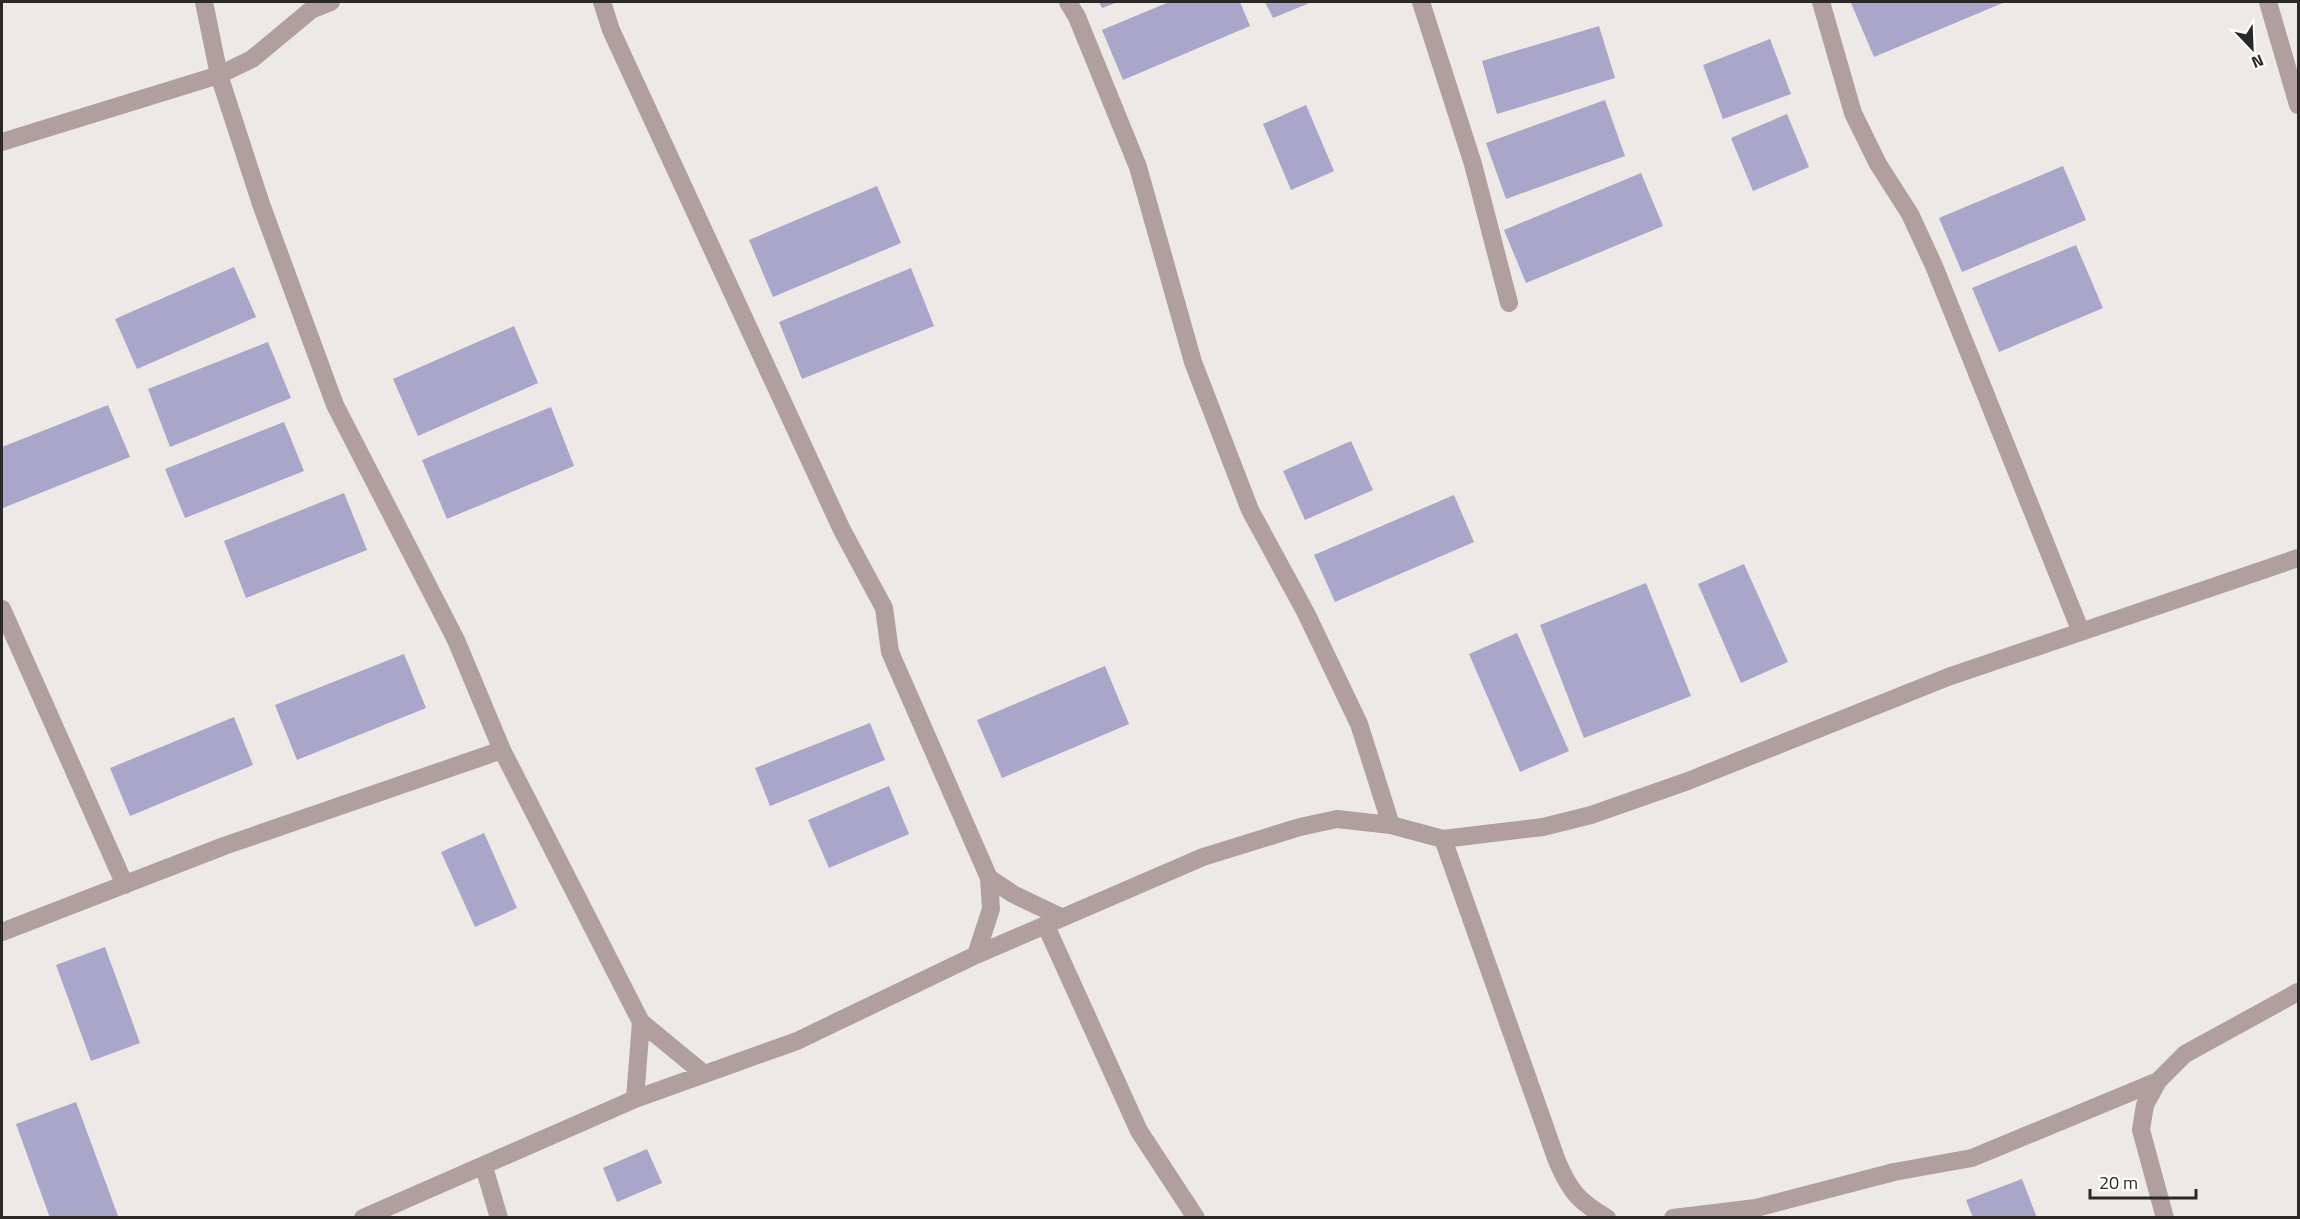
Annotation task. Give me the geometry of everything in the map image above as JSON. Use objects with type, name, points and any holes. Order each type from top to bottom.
[{"type":"street","points":[[204,2],[219,75],[261,204],[335,405],[456,640],[502,750],[641,1022],[704,1074]]},
{"type":"street","points":[[2,142],[219,75],[252,59],[311,10],[331,2]]},
{"type":"street","points":[[602,2],[611,30],[842,530],[884,608],[890,652],[989,878],[991,909],[976,955]]},
{"type":"street","points":[[1068,2],[1077,17],[1138,167],[1193,362],[1246,500],[1306,614],[1359,724],[1391,825]]},
{"type":"street","points":[[1420,2],[1473,164],[1509,303]]},
{"type":"street","points":[[1821,2],[1853,113],[1878,164],[1910,214],[1934,266],[2081,632]]},
{"type":"street","points":[[2268,2],[2298,105]]},
{"type":"street","points":[[363,1218],[635,1099],[797,1041],[976,955],[1203,857],[1300,827],[1337,819],[1391,825],[1443,839],[1543,827],[1591,815],[1688,781],[1948,677],[2298,558]]},
{"type":"street","points":[[2,609],[125,885]]},
{"type":"street","points":[[2,932],[224,846],[502,750]]},
{"type":"street","points":[[1443,839],[1557,1161],[1569,1188],[1585,1205],[1607,1218]]},
{"type":"street","points":[[989,878],[1053,922],[1139,1131],[1196,1218]]},
{"type":"street","points":[[2165,1218],[2141,1130],[2145,1105],[2158,1081],[2185,1054],[2298,993]]},
{"type":"street","points":[[635,1099],[641,1022]]},
{"type":"street","points":[[1673,1218],[1755,1208],[1894,1172],[1972,1158],[2158,1081]]},
{"type":"street","points":[[484,1167],[499,1218]]},
{"type":"building","points":[[1099,2],[1118,2],[1102,8]]},
{"type":"building","points":[[1169,2],[1240,2],[1250,26],[1123,80],[1102,30]]},
{"type":"building","points":[[1265,2],[1312,2],[1273,18]]},
{"type":"building","points":[[2005,2],[1874,57],[1851,3]]},
{"type":"building","points":[[1599,26],[1615,78],[1497,114],[1482,61]]},
{"type":"building","points":[[1770,39],[1791,94],[1723,119],[1703,65]]},
{"type":"building","points":[[1605,100],[1625,156],[1506,199],[1486,143]]},
{"type":"building","points":[[1306,105],[1334,171],[1291,190],[1263,124]]},
{"type":"building","points":[[1787,114],[1809,167],[1753,191],[1731,138]]},
{"type":"building","points":[[2063,166],[2086,220],[1962,272],[1939,218]]},
{"type":"building","points":[[1641,173],[1663,226],[1526,283],[1504,230]]},
{"type":"building","points":[[877,186],[901,243],[773,297],[749,240]]},
{"type":"building","points":[[2076,245],[2103,308],[1999,352],[1972,288]]},
{"type":"building","points":[[234,267],[256,317],[137,369],[115,319]]},
{"type":"building","points":[[911,268],[934,326],[802,379],[779,322]]},
{"type":"building","points":[[514,326],[538,383],[418,436],[393,379]]},
{"type":"building","points":[[268,342],[291,398],[170,447],[148,389]]},
{"type":"building","points":[[108,405],[130,457],[3,508],[2,447]]},
{"type":"building","points":[[551,407],[574,466],[447,519],[422,460]]},
{"type":"building","points":[[284,422],[304,471],[185,518],[165,469]]},
{"type":"building","points":[[1351,441],[1373,490],[1305,520],[1283,471]]},
{"type":"building","points":[[344,493],[367,550],[246,598],[224,541]]},
{"type":"building","points":[[1454,495],[1474,542],[1335,602],[1314,555]]},
{"type":"building","points":[[1744,564],[1788,662],[1741,683],[1698,584]]},
{"type":"building","points":[[1646,583],[1691,696],[1584,738],[1540,625]]},
{"type":"building","points":[[1517,633],[1569,751],[1520,772],[1469,654]]},
{"type":"building","points":[[404,654],[426,708],[297,760],[275,705]]},
{"type":"building","points":[[1105,666],[1129,724],[1002,778],[977,720]]},
{"type":"building","points":[[234,717],[253,765],[130,816],[110,768]]},
{"type":"building","points":[[870,723],[885,760],[770,806],[755,768]]},
{"type":"building","points":[[889,786],[909,834],[829,868],[808,820]]},
{"type":"building","points":[[484,833],[517,908],[475,927],[441,852]]},
{"type":"building","points":[[105,947],[140,1043],[91,1061],[56,965]]},
{"type":"building","points":[[76,1102],[118,1216],[114,1218],[50,1218],[16,1124]]},
{"type":"building","points":[[647,1149],[662,1183],[617,1202],[603,1168]]},
{"type":"building","points":[[2022,1179],[2037,1218],[1973,1218],[1966,1200]]}]
